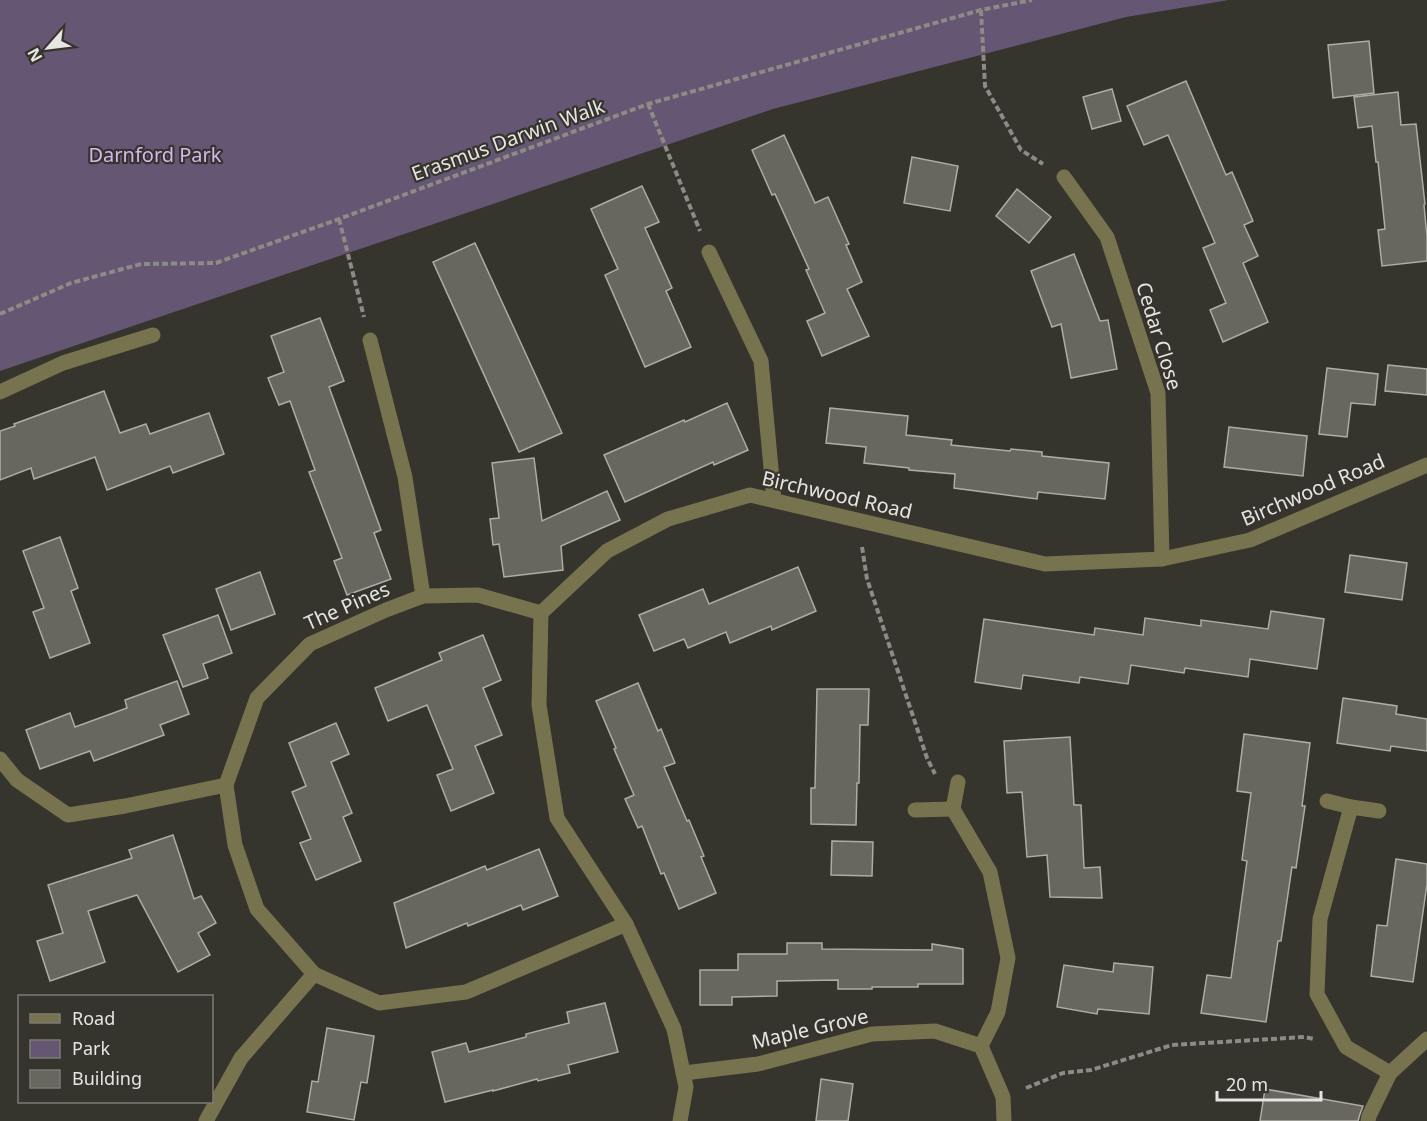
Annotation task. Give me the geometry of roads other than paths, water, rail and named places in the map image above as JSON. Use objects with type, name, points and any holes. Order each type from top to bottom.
[{"type":"street","name":"Cedar Close","points":[[1064,177],[1107,237],[1158,393],[1162,559]]},
{"type":"street","points":[[709,252],[762,361],[774,500]]},
{"type":"street","points":[[0,392],[63,363],[153,335]]},
{"type":"street","points":[[370,340],[405,477],[423,596]]},
{"type":"street","name":"Birchwood Road","points":[[541,613],[607,551],[668,519],[750,495],[1045,564],[1162,559],[1250,540],[1427,465]]},
{"type":"street","name":"The Pines","points":[[541,613],[478,595],[423,596],[310,644],[257,698],[225,785],[235,845],[257,909],[314,974],[379,1003],[466,992],[626,924]]},
{"type":"street","points":[[541,613],[539,705],[557,819],[626,924],[674,1029],[686,1087],[680,1121]]},
{"type":"street","points":[[0,759],[17,780],[68,815],[125,806],[225,785]]},
{"type":"street","points":[[958,782],[952,809],[990,872],[1008,958],[998,1012],[981,1046],[1003,1097],[1004,1121]]},
{"type":"street","points":[[1327,801],[1379,812]]},
{"type":"street","points":[[1352,807],[1320,919],[1317,994],[1346,1047],[1390,1073]]},
{"type":"street","points":[[915,810],[952,809]]},
{"type":"street","points":[[206,1121],[241,1058],[314,974]]},
{"type":"street","name":"Maple Grove","points":[[684,1073],[758,1064],[872,1034],[935,1031],[981,1046]]},
{"type":"street","points":[[1368,1121],[1390,1073],[1427,1039]]},
{"type":"park label","name":"Darnford Park","points":[[155,155]]}]
